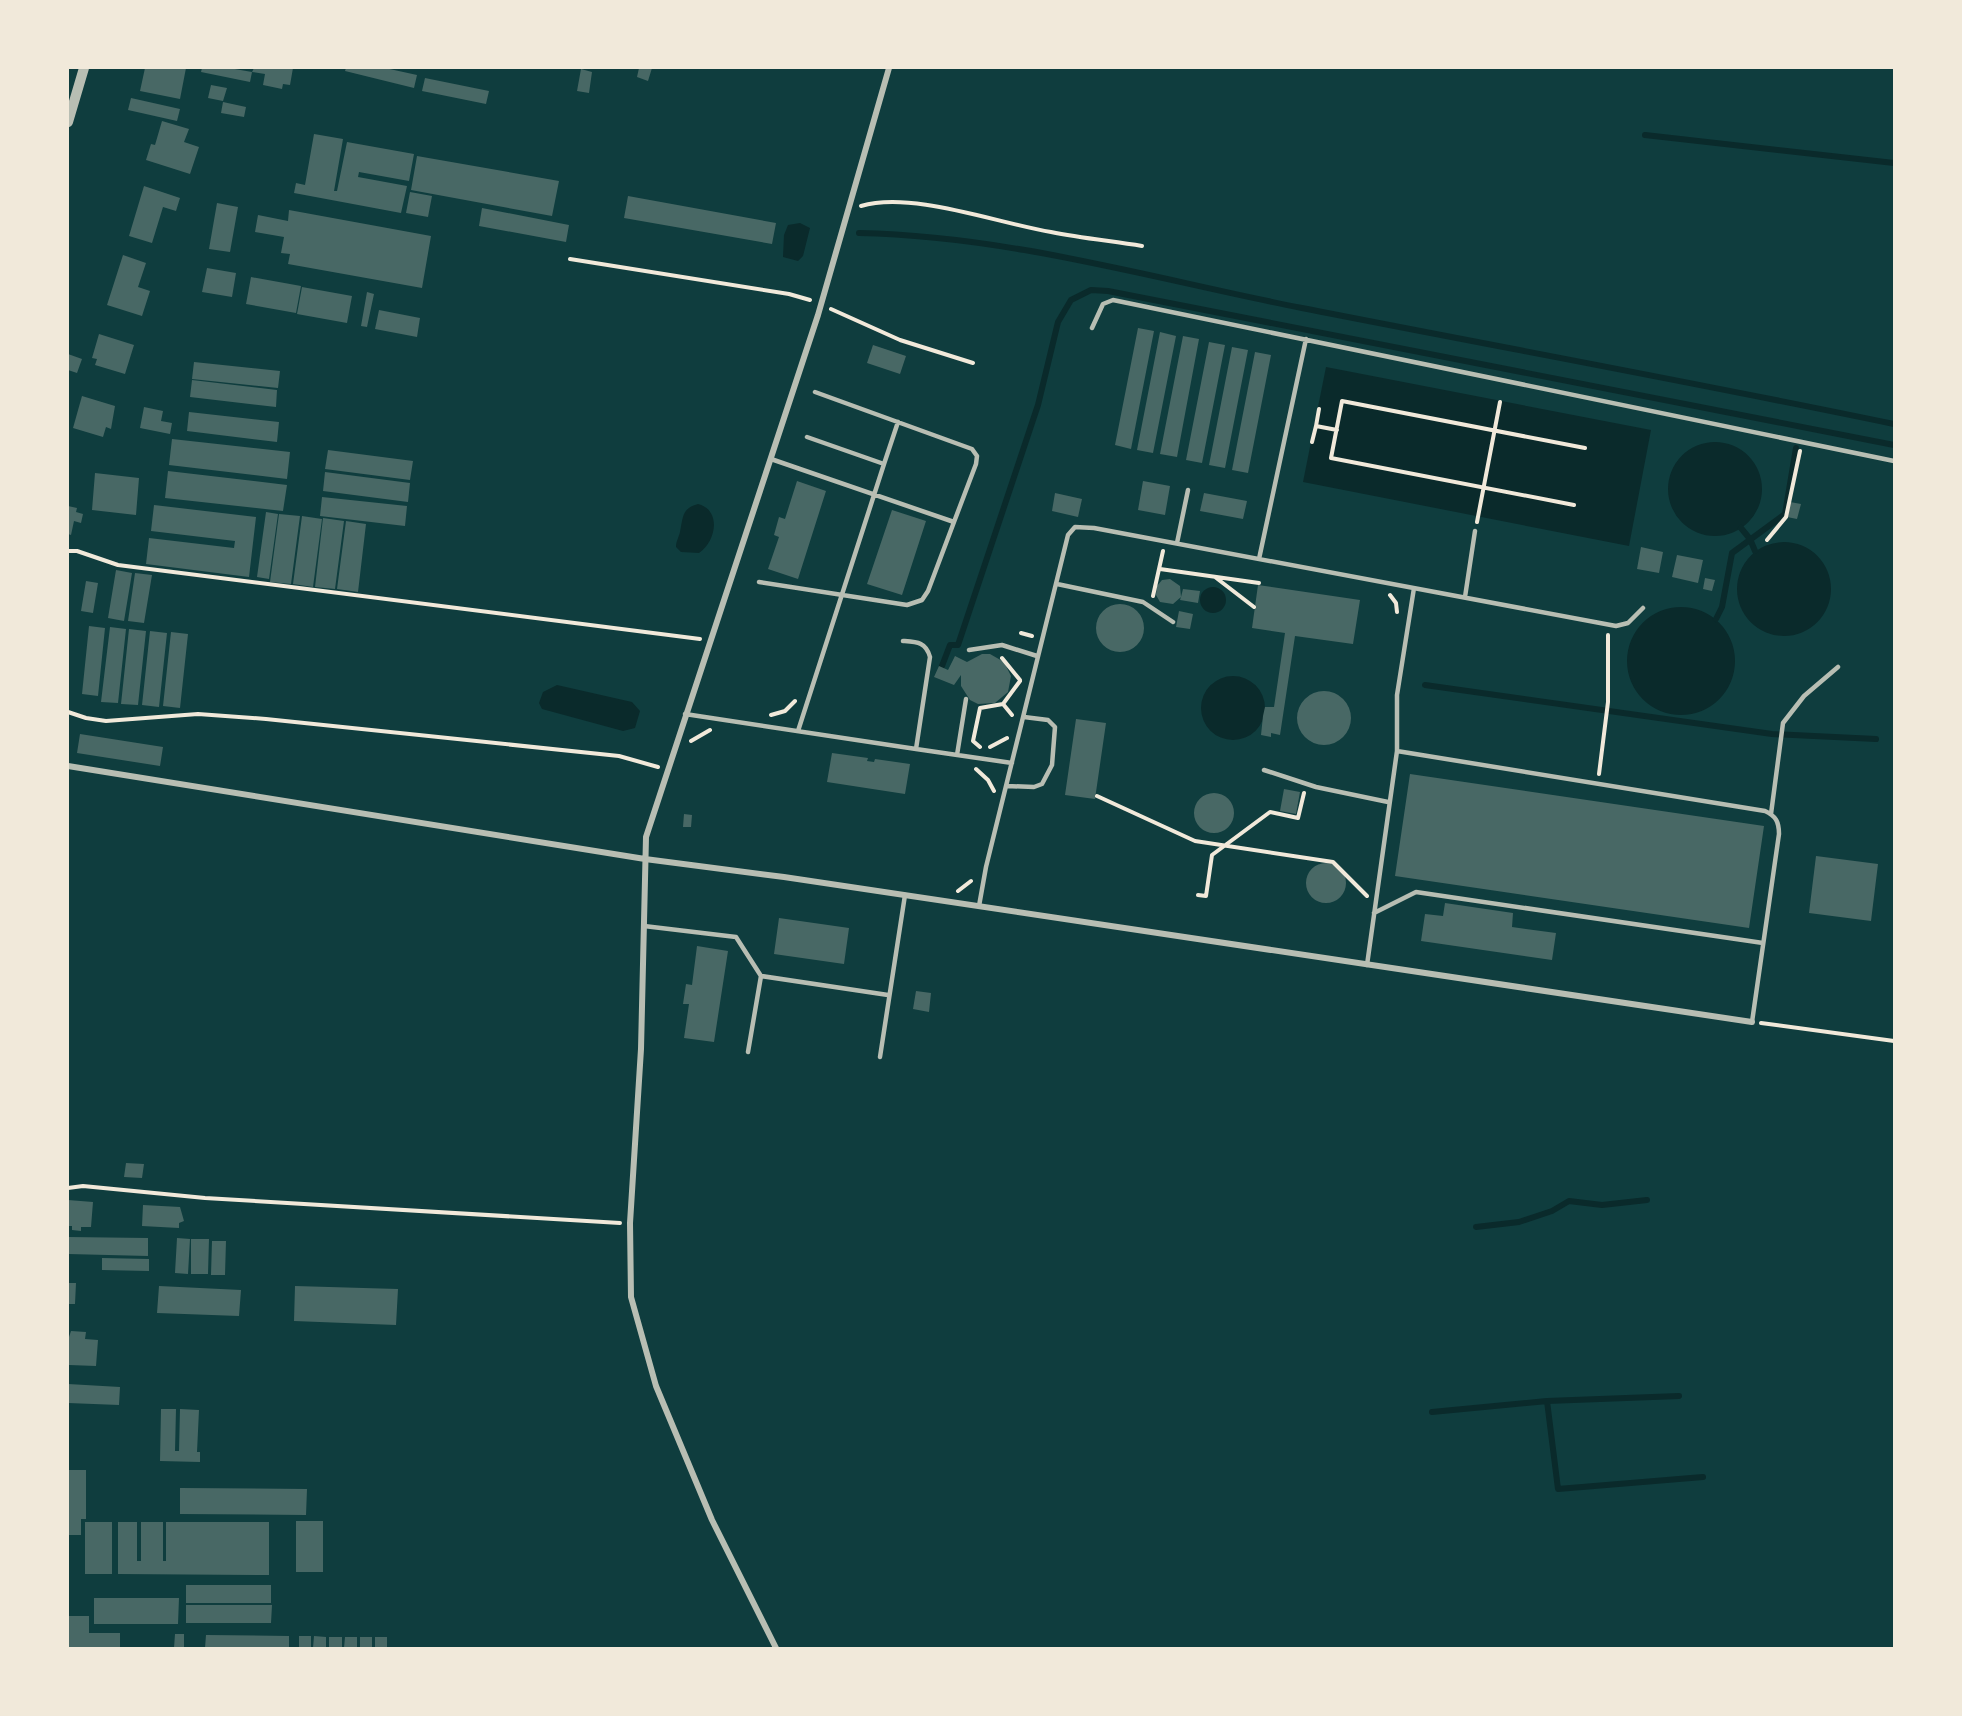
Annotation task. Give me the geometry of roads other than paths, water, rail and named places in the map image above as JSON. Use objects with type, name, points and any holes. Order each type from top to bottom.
[{"type":"street","points":[[68,122],[84,68]]},
{"type":"street","points":[[776,1648],[712,1520],[656,1386],[631,1297],[630,1223],[641,1050],[646,837],[821,305],[890,68]]},
{"type":"street","points":[[68,766],[645,859],[905,895],[1752,1022]]},
{"type":"lane","points":[[1092,328],[1103,304],[1113,300],[1894,461]]},
{"type":"lane","points":[[1259,559],[1306,339]]},
{"type":"lane","points":[[759,582],[907,605],[922,600],[928,591],[977,456],[972,448],[815,392]]},
{"type":"lane","points":[[798,731],[898,422]]},
{"type":"lane","points":[[807,437],[884,464]]},
{"type":"lane","points":[[771,459],[954,522]]},
{"type":"lane","points":[[1177,543],[1188,490]]},
{"type":"lane","points":[[979,906],[986,867],[1037,656],[1068,536],[1075,527],[1094,528],[1177,543],[1616,626],[1628,623],[1643,608]]},
{"type":"lane","points":[[1465,597],[1475,531]]},
{"type":"lane","points":[[1057,584],[1143,602],[1173,622]]},
{"type":"lane","points":[[1366,965],[1396,751],[1397,695],[1414,588]]},
{"type":"lane","points":[[903,640],[920,643],[928,648],[930,657],[916,749]]},
{"type":"lane","points":[[969,650],[1002,645],[1037,656]]},
{"type":"lane","points":[[1771,814],[1783,723],[1804,696],[1838,667]]},
{"type":"lane","points":[[957,755],[966,699]]},
{"type":"lane","points":[[685,714],[1012,763]]},
{"type":"lane","points":[[1007,786],[1034,787],[1042,784],[1052,765],[1055,727],[1048,720],[1024,717]]},
{"type":"lane","points":[[1396,751],[1771,814],[1779,823],[1779,834],[1752,1022]]},
{"type":"lane","points":[[1264,770],[1307,784],[1388,802]]},
{"type":"lane","points":[[1374,913],[1416,892],[1763,943]]},
{"type":"lane","points":[[880,1057],[905,895]]},
{"type":"lane","points":[[644,926],[736,938],[761,976],[748,1052]]},
{"type":"lane","points":[[761,976],[888,995]]},
{"type":"water","points":[[800,223],[810,228],[803,256],[798,261],[783,257],[784,235],[788,225]]},
{"type":"water","points":[[1326,367],[1651,430],[1629,546],[1303,482]]},
{"type":"water","points":[[1715,442],[1733,445],[1748,456],[1759,471],[1762,489],[1759,507],[1748,522],[1733,533],[1715,536],[1697,533],[1682,522],[1671,507],[1668,489],[1671,471],[1682,456],[1697,445]]},
{"type":"water","points":[[698,504],[706,507],[711,513],[714,527],[712,534],[705,548],[699,553],[681,552],[676,547],[676,543],[683,518],[689,508]]},
{"type":"water","points":[[1784,542],[1802,545],[1817,556],[1828,571],[1831,589],[1828,607],[1817,622],[1802,633],[1784,636],[1766,633],[1751,622],[1740,607],[1737,589],[1740,571],[1751,556],[1766,545]]},
{"type":"water","points":[[1213,587],[1222,591],[1226,600],[1222,609],[1213,613],[1204,609],[1200,600],[1204,591]]},
{"type":"water","points":[[1681,607],[1702,611],[1719,623],[1731,640],[1735,661],[1731,682],[1719,699],[1702,711],[1681,715],[1660,711],[1643,699],[1631,682],[1627,661],[1631,640],[1643,623],[1660,611]]},
{"type":"water","points":[[1233,676],[1251,682],[1259,690],[1265,708],[1259,726],[1251,734],[1233,740],[1215,734],[1207,726],[1201,708],[1207,690],[1215,682]]},
{"type":"water","points":[[557,685],[632,702],[640,711],[635,728],[623,731],[542,709],[539,703],[543,692]]},
{"type":"waterway","points":[[1645,135],[1894,163]]},
{"type":"waterway","points":[[859,233],[915,236],[1027,250],[1302,308],[1894,424]]},
{"type":"waterway","points":[[942,666],[950,645],[958,645],[1038,405],[1058,322],[1071,300],[1091,290],[1108,291],[1894,445]]},
{"type":"waterway","points":[[1716,619],[1722,607],[1732,553],[1785,514],[1796,448]]},
{"type":"waterway","points":[[1741,528],[1750,539],[1755,551]]},
{"type":"waterway","points":[[1425,685],[1772,734],[1876,739]]},
{"type":"waterway","points":[[1476,1227],[1519,1222],[1552,1211],[1569,1201],[1602,1205],[1647,1200]]},
{"type":"waterway","points":[[1547,1401],[1679,1396]]},
{"type":"waterway","points":[[1432,1412],[1547,1401],[1558,1489],[1703,1477]]}]
